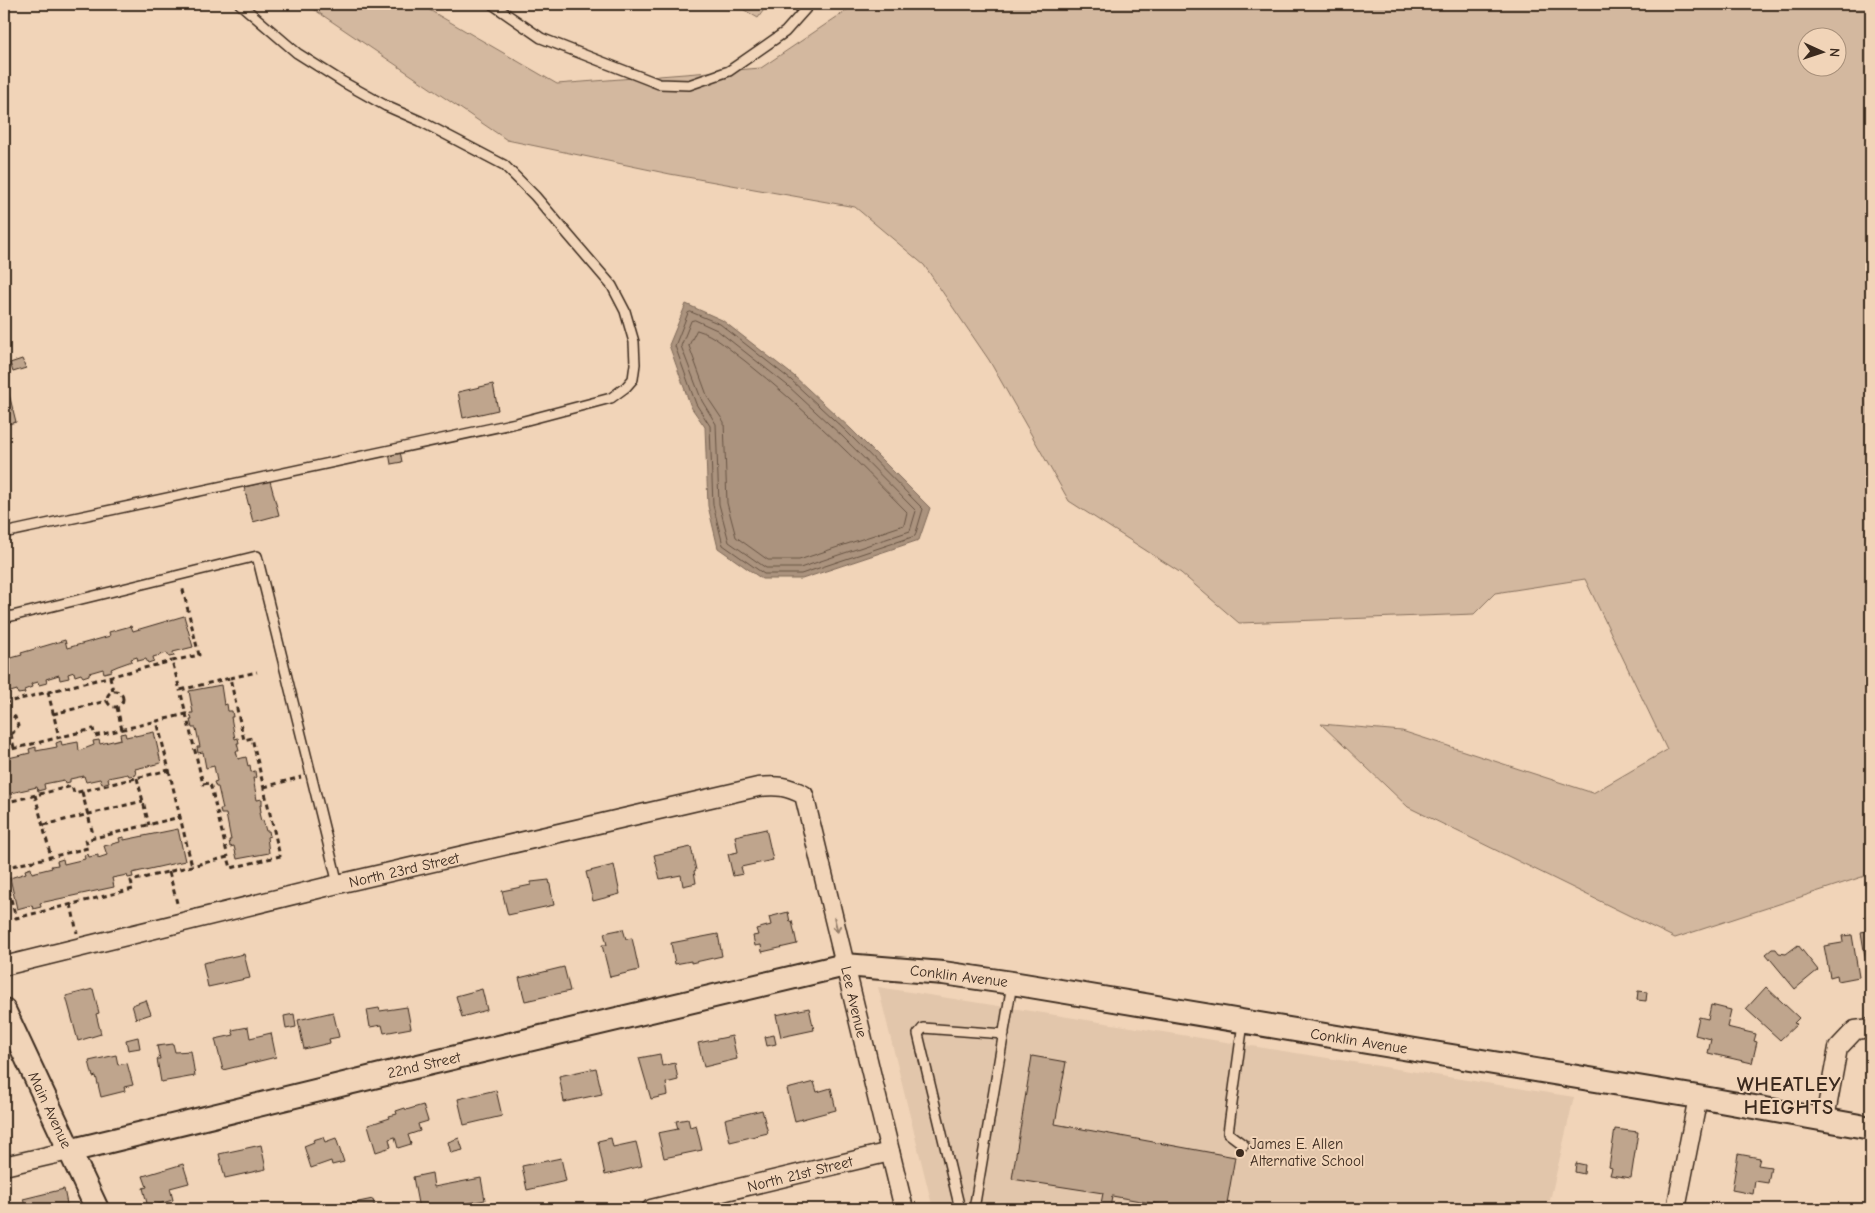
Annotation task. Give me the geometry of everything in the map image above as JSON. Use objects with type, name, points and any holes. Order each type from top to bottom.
[{"type":"street","name":"North 23rd Street","points":[[4,966],[338,884],[758,787],[790,787],[804,795]]},
{"type":"street","name":"Lee Avenue","points":[[804,795],[904,1209]]},
{"type":"street","name":"Conklin Avenue","points":[[846,965],[943,973],[1012,983],[1825,1118],[1871,1128]]},
{"type":"street","name":"22nd Street","points":[[4,1166],[846,965]]},
{"type":"street","name":"Main Avenue","points":[[4,1010],[97,1209]]},
{"type":"street","points":[[1825,1118],[1838,1048],[1855,1030],[1871,1028]]},
{"type":"street","points":[[1676,1209],[1698,1097]]},
{"type":"street","name":"North 21st Street","points":[[651,1209],[890,1152]]},
{"type":"lane","points":[[4,533],[516,423],[611,398],[633,379],[635,364],[634,342],[625,311],[612,286],[535,196],[504,165],[428,125],[386,106],[343,82],[297,53],[240,4]]},
{"type":"lane","points":[[492,4],[541,38],[659,84],[689,85],[729,71],[785,32],[810,4]]},
{"type":"lane","points":[[4,618],[257,556],[338,884]]},
{"type":"lane","points":[[974,1209],[1012,983]]},
{"type":"lane","points":[[1243,1022],[1228,1133],[1244,1145]]},
{"type":"lane","points":[[960,1209],[918,1034],[922,1028],[1004,1034]]},
{"type":"path","points":[[4,733],[11,734],[17,729],[18,723],[15,717],[5,716],[4,705],[48,692],[199,655],[179,576]]},
{"type":"path","points":[[172,661],[203,784],[210,783],[231,868],[280,856],[252,738],[244,740],[230,678]]},
{"type":"path","points":[[180,690],[257,672]]},
{"type":"path","points":[[110,677],[113,691]]},
{"type":"path","points":[[107,702],[108,696],[113,691]]},
{"type":"path","points":[[107,702],[110,706],[117,707],[122,704],[123,697],[119,692],[113,691]]},
{"type":"path","points":[[48,692],[59,737]]},
{"type":"path","points":[[53,714],[107,702]]},
{"type":"path","points":[[117,707],[122,730]]},
{"type":"path","points":[[4,751],[93,729],[95,736],[186,714]]},
{"type":"path","points":[[156,721],[192,866]]},
{"type":"path","points":[[11,734],[14,748]]},
{"type":"path","points":[[4,803],[72,786],[74,794],[169,770]]},
{"type":"path","points":[[264,787],[311,774]]},
{"type":"path","points":[[137,778],[149,825]]},
{"type":"path","points":[[82,792],[94,838]]},
{"type":"path","points":[[35,795],[51,857]]},
{"type":"path","points":[[44,825],[143,801]]},
{"type":"path","points":[[4,868],[88,848],[86,840],[180,817]]},
{"type":"path","points":[[4,873],[16,918],[133,889],[131,881],[228,857]]},
{"type":"path","points":[[169,872],[179,911]]},
{"type":"path","points":[[71,904],[78,933]]},
{"type":"shaded area","points":[[306,4],[419,4],[557,84],[761,68],[856,4],[1871,4],[1871,874],[1675,938],[1408,807],[1321,724],[1402,731],[1593,793],[1667,750],[1585,579],[1495,593],[1474,614],[1239,623],[1181,573],[1069,501],[989,360],[924,265],[855,207],[670,174],[507,140]]},
{"type":"shaded area","points":[[734,4],[768,4],[758,18]]},
{"type":"shaded area","name":"James E. Allen Alternative School","points":[[878,987],[1574,1097],[1548,1209],[933,1209]]},
{"type":"water","points":[[686,304],[722,320],[794,376],[851,429],[930,508],[919,540],[802,579],[762,579],[718,548],[708,506],[705,427],[691,407],[669,345]]},
{"type":"building","points":[[22,359],[26,368],[13,372],[10,363]]},
{"type":"building","points":[[4,382],[6,382],[16,422],[4,425]]},
{"type":"building","points":[[493,384],[498,410],[463,418],[458,392]]},
{"type":"building","points":[[400,451],[402,462],[391,464],[389,453]]},
{"type":"building","points":[[270,481],[279,515],[253,522],[244,487]]},
{"type":"building","points":[[6,499],[11,521],[4,523],[4,500]]},
{"type":"building","points":[[184,616],[193,647],[173,652],[174,656],[169,657],[167,653],[153,657],[154,661],[148,663],[146,659],[138,661],[137,657],[131,659],[132,661],[111,669],[112,671],[104,673],[103,669],[83,677],[81,674],[75,676],[74,672],[68,674],[69,678],[60,680],[59,675],[46,679],[47,683],[39,685],[38,682],[31,684],[32,687],[24,690],[25,693],[18,694],[17,690],[4,694],[4,660],[65,640],[67,648],[110,636],[109,632],[131,626],[133,631]]},
{"type":"building","points":[[221,685],[224,705],[227,704],[228,711],[232,711],[233,717],[231,717],[235,739],[238,738],[239,743],[237,743],[239,751],[236,751],[238,759],[246,757],[251,772],[255,771],[256,778],[253,778],[257,800],[262,799],[262,805],[260,805],[261,812],[259,813],[261,821],[263,820],[266,831],[269,831],[270,836],[267,837],[269,853],[237,859],[234,846],[230,847],[229,840],[231,840],[226,814],[221,814],[220,809],[223,809],[218,787],[216,787],[214,782],[217,781],[214,766],[206,768],[203,752],[198,753],[197,747],[200,747],[196,728],[192,728],[190,720],[192,720],[190,713],[193,713],[189,691]]},
{"type":"building","points":[[154,732],[161,763],[135,769],[136,775],[129,776],[128,774],[108,778],[109,782],[102,784],[100,779],[86,782],[84,776],[70,779],[70,782],[65,783],[64,780],[44,784],[45,789],[38,791],[37,787],[11,793],[12,798],[7,799],[6,795],[4,795],[4,759],[30,753],[29,749],[36,747],[36,751],[57,747],[56,743],[61,741],[62,745],[78,742],[79,751],[94,745],[93,741],[99,740],[100,744],[121,739],[120,734],[125,733],[126,737]]},
{"type":"building","points":[[178,829],[185,861],[132,873],[133,877],[128,878],[127,875],[112,878],[114,887],[40,903],[41,907],[33,909],[32,905],[17,909],[10,878],[26,873],[25,870],[31,868],[32,873],[52,868],[51,866],[58,865],[57,861],[63,859],[64,864],[85,859],[84,855],[88,854],[89,857],[98,855],[98,858],[107,855],[104,846],[120,842],[119,838],[124,837],[124,840]]},
{"type":"building","points":[[766,829],[773,860],[741,867],[743,874],[733,876],[728,854],[738,852],[735,836]]},
{"type":"building","points":[[691,847],[696,870],[694,871],[696,883],[683,886],[681,875],[660,879],[654,855]]},
{"type":"building","points":[[614,865],[620,894],[593,901],[586,872]]},
{"type":"building","points":[[549,880],[554,905],[508,915],[502,891],[531,885],[531,882]]},
{"type":"building","points":[[788,912],[797,944],[762,952],[761,945],[755,946],[753,936],[758,935],[756,929],[771,925],[769,917]]},
{"type":"building","points":[[623,929],[626,939],[632,938],[639,970],[610,977],[602,945],[607,945],[604,933]]},
{"type":"building","points":[[1871,930],[1871,980],[1869,981],[1861,932]]},
{"type":"building","points":[[718,934],[722,956],[691,963],[691,961],[675,964],[671,943]]},
{"type":"building","points":[[1852,935],[1859,977],[1838,981],[1837,975],[1830,977],[1824,946],[1842,943],[1842,936]]},
{"type":"building","points":[[1798,945],[1818,970],[1795,989],[1766,954],[1772,949],[1776,949],[1779,953],[1786,954]]},
{"type":"building","points":[[244,954],[250,978],[208,987],[203,963]]},
{"type":"building","points":[[564,967],[570,991],[525,1001],[519,978]]},
{"type":"building","points":[[1766,987],[1799,1018],[1794,1023],[1797,1024],[1780,1040],[1746,1009]]},
{"type":"building","points":[[93,989],[99,1013],[96,1014],[101,1034],[78,1041],[66,996]]},
{"type":"building","points":[[482,989],[487,1010],[462,1017],[456,996]]},
{"type":"building","points":[[1638,991],[1647,992],[1646,1001],[1637,1000]]},
{"type":"building","points":[[146,1000],[151,1014],[136,1019],[132,1005]]},
{"type":"building","points":[[1711,1005],[1731,1010],[1727,1027],[1756,1034],[1754,1041],[1757,1042],[1752,1063],[1708,1053],[1711,1039],[1695,1035],[1699,1017],[1708,1019]]},
{"type":"building","points":[[407,1007],[411,1028],[384,1033],[382,1025],[370,1027],[367,1010],[379,1008],[380,1011]]},
{"type":"building","points":[[809,1008],[814,1030],[781,1037],[776,1015]]},
{"type":"building","points":[[333,1012],[339,1037],[329,1039],[330,1043],[304,1049],[298,1020]]},
{"type":"building","points":[[294,1014],[296,1027],[286,1029],[284,1016]]},
{"type":"building","points":[[248,1027],[250,1038],[271,1033],[276,1057],[223,1070],[215,1039],[234,1035],[232,1030]]},
{"type":"building","points":[[774,1035],[776,1044],[767,1046],[765,1037]]},
{"type":"building","points":[[732,1036],[737,1059],[704,1067],[698,1043]]},
{"type":"building","points":[[138,1037],[140,1048],[128,1050],[126,1040]]},
{"type":"building","points":[[173,1044],[175,1052],[191,1051],[195,1076],[161,1082],[157,1059],[160,1059],[157,1046]]},
{"type":"building","points":[[660,1054],[662,1066],[675,1063],[678,1080],[666,1083],[668,1095],[651,1099],[639,1058]]},
{"type":"building","points":[[116,1055],[118,1065],[127,1063],[133,1085],[124,1087],[125,1091],[101,1097],[96,1076],[93,1077],[89,1061]]},
{"type":"building","points":[[1032,1056],[1066,1062],[1055,1124],[1235,1157],[1226,1209],[1186,1209],[1112,1196],[1110,1209],[1100,1209],[1103,1193],[1012,1179]]},
{"type":"building","points":[[596,1068],[602,1094],[564,1102],[559,1076]]},
{"type":"building","points":[[814,1082],[817,1092],[831,1088],[836,1110],[795,1121],[787,1089]]},
{"type":"building","points":[[496,1090],[502,1116],[464,1125],[458,1099]]},
{"type":"building","points":[[423,1105],[428,1121],[418,1124],[420,1131],[408,1135],[411,1144],[398,1148],[395,1137],[389,1139],[391,1147],[376,1152],[368,1125],[390,1118],[389,1116],[397,1114],[396,1111]]},
{"type":"building","points":[[762,1110],[768,1133],[730,1142],[725,1119]]},
{"type":"building","points":[[688,1119],[690,1127],[696,1125],[702,1150],[664,1158],[658,1133],[678,1129],[676,1121]]},
{"type":"building","points":[[1615,1129],[1638,1132],[1631,1178],[1610,1175],[1612,1168],[1609,1167]]},
{"type":"building","points":[[323,1137],[325,1142],[336,1138],[344,1162],[332,1165],[331,1161],[311,1168],[304,1146],[314,1142],[313,1140]]},
{"type":"building","points":[[459,1138],[463,1150],[451,1153],[448,1142]]},
{"type":"building","points":[[611,1138],[613,1147],[636,1142],[642,1166],[605,1175],[598,1141]]},
{"type":"building","points":[[261,1145],[266,1169],[225,1178],[219,1154]]},
{"type":"building","points":[[1738,1154],[1760,1158],[1758,1165],[1771,1167],[1768,1183],[1755,1181],[1753,1194],[1732,1190]]},
{"type":"building","points":[[561,1158],[566,1181],[527,1190],[522,1166]]},
{"type":"building","points":[[1576,1163],[1585,1165],[1584,1174],[1575,1172]]},
{"type":"building","points":[[183,1164],[189,1183],[170,1188],[173,1200],[148,1207],[143,1188],[147,1187],[143,1176]]},
{"type":"building","points":[[432,1173],[434,1187],[481,1178],[485,1200],[452,1206],[453,1209],[419,1209],[413,1177]]},
{"type":"building","points":[[64,1189],[68,1209],[26,1209],[23,1199]]},
{"type":"building","points":[[373,1199],[375,1209],[340,1209],[339,1206]]},
{"type":"building","points":[[1592,1203],[1619,1208],[1619,1209],[1591,1209]]},
{"type":"place","name":"James E. Allen Alternative School","points":[[1240,1153]]},
{"type":"district","name":"WHEATLEY HEIGHTS","points":[[1789,1096]]}]
